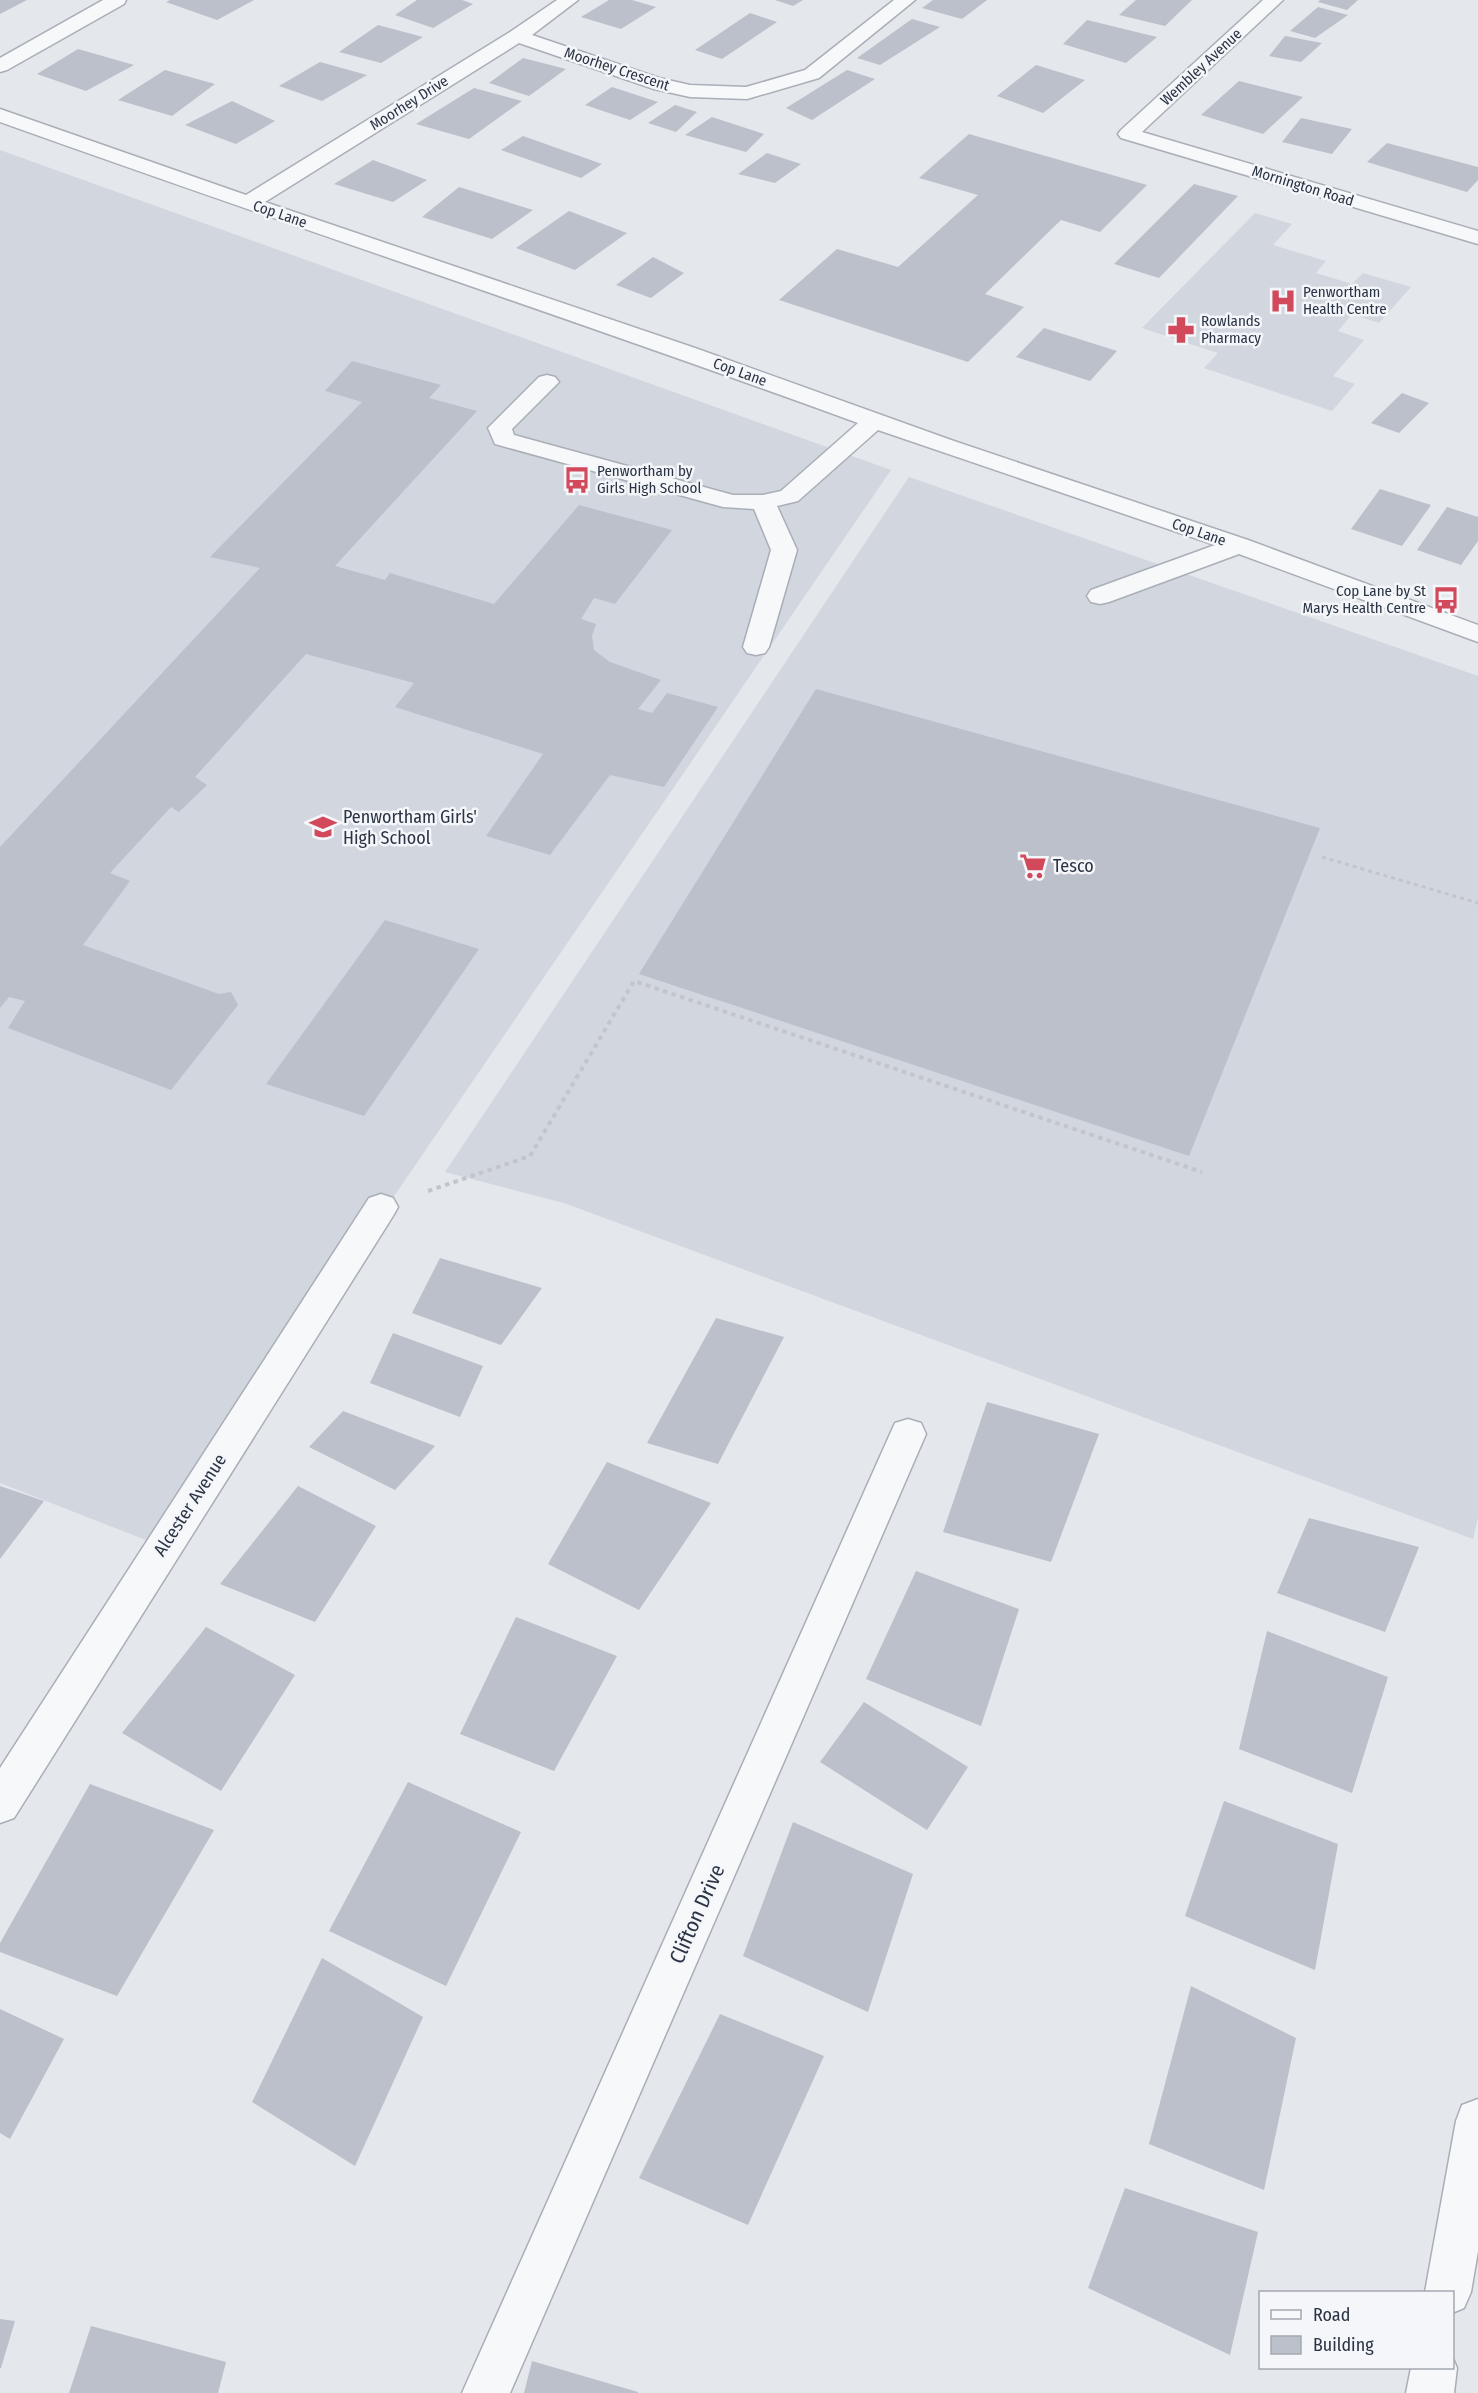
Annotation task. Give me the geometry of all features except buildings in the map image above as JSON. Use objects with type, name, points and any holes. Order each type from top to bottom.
[{"type":"street","points":[[0,66],[117,0]]},
{"type":"street","name":"Moorhey Drive","points":[[248,203],[517,36],[569,0]]},
{"type":"street","name":"Moorhey Crescent","points":[[517,36],[654,83],[690,91],[747,93],[812,74],[906,0]]},
{"type":"street","name":"Wembley Avenue","points":[[1128,134],[1274,0]]},
{"type":"street","name":"Cop Lane","points":[[0,115],[248,203],[687,352],[874,421],[1239,545],[1478,633]]},
{"type":"street","name":"Mornington Road","points":[[1128,134],[1478,238]]},
{"type":"street","points":[[547,382],[500,428],[502,439],[732,502],[764,502],[789,496],[874,421]]},
{"type":"street","points":[[756,647],[784,550],[764,502]]},
{"type":"street","points":[[1100,596],[1239,545]]},
{"type":"street","name":"Alcester Avenue","points":[[0,1804],[381,1207]]},
{"type":"street","name":"Clifton Drive","points":[[486,2393],[908,1434]]},
{"type":"street","points":[[1448,2291],[1478,2121]]},
{"type":"street","points":[[1430,2393],[1434,2369]]},
{"type":"path","points":[[1322,857],[1478,903]]},
{"type":"path","points":[[381,1207],[530,1156],[634,981],[1202,1172]]},
{"type":"shaded area","name":"Penwortham Girls' High School","points":[[0,150],[891,470],[156,1544],[0,1483]]},
{"type":"shaded area","name":"Penwortham Health Centre","points":[[1255,213],[1292,224],[1273,245],[1326,261],[1316,273],[1352,284],[1363,273],[1411,287],[1379,323],[1352,314],[1338,331],[1364,340],[1333,376],[1355,384],[1332,411],[1204,368],[1218,353],[1142,328]]},
{"type":"shaded area","points":[[909,477],[1478,676],[1478,1517],[1473,1539],[564,1203],[445,1172]]},
{"type":"place","name":"Penwortham Health Centre","points":[[1283,301]]},
{"type":"place","name":"Rowlands Pharmacy","points":[[1181,330]]},
{"type":"place","name":"Penwortham by Girls High School","points":[[577,480]]},
{"type":"place","name":"Cop Lane by St Marys Health Centre","points":[[1446,600]]},
{"type":"place","name":"Penwortham Girls' High School","points":[[323,827]]},
{"type":"place","name":"Tesco","points":[[1033,866]]}]
